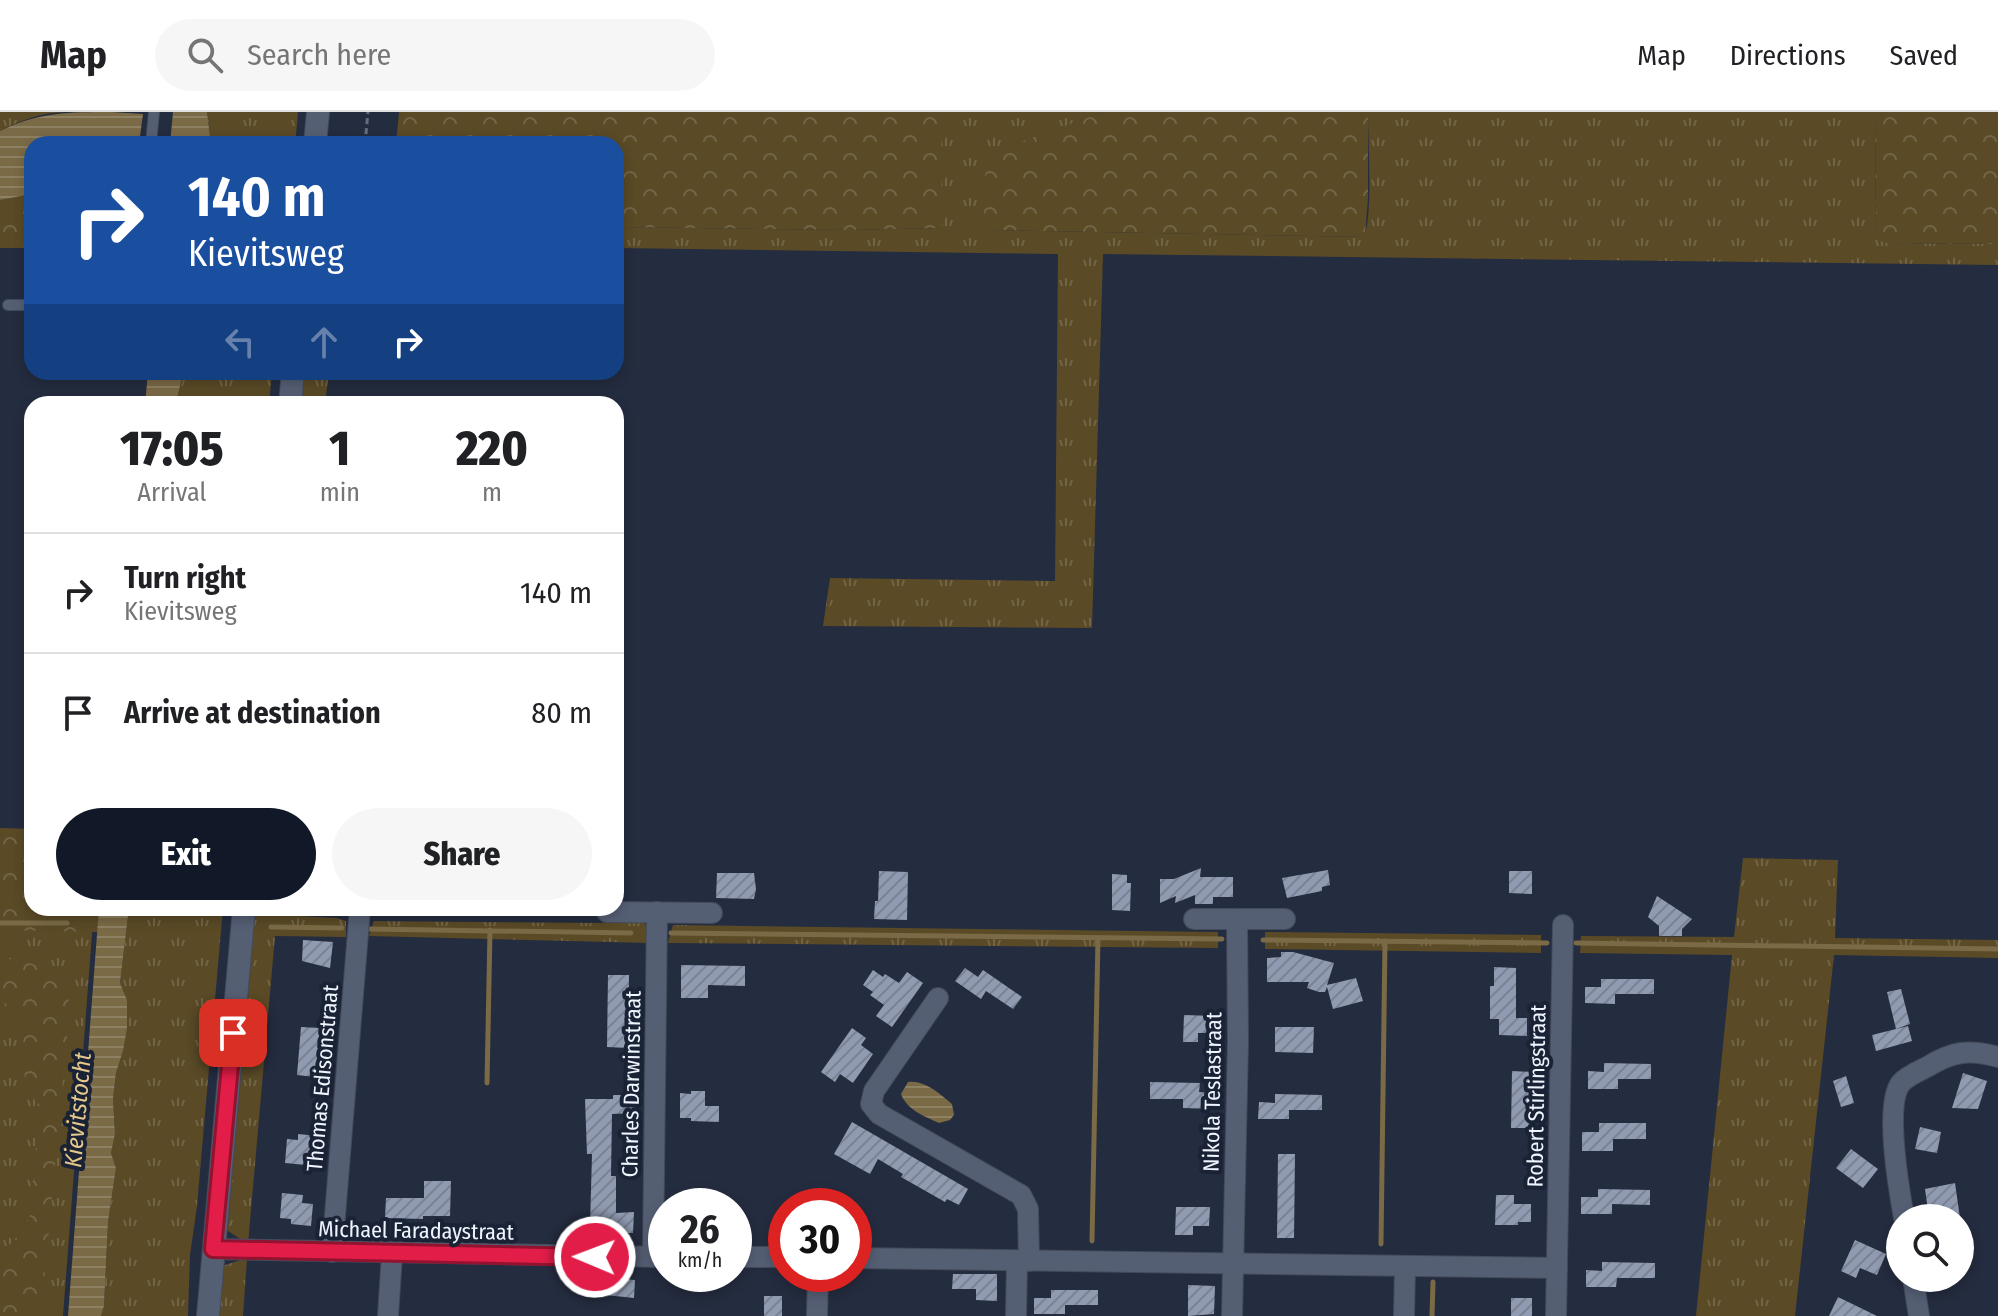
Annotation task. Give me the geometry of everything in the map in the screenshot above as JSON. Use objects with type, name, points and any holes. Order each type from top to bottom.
[{"type":"street","points":[[316,136],[318,112]]},
{"type":"street","points":[[624,912],[712,913]]},
{"type":"street","name":"Charles Darwinstraat","points":[[657,912],[659,1188]]},
{"type":"street","points":[[208,1316],[243,916]]},
{"type":"street","name":"Thomas Edisonstraat","points":[[332,1252],[359,916]]},
{"type":"street","points":[[1194,919],[1285,919]]},
{"type":"street","name":"Nikola Teslastraat","points":[[1233,1265],[1237,919]]},
{"type":"street","name":"Robert Stirlingstraat","points":[[1556,1316],[1563,925]]},
{"type":"street","points":[[938,998],[874,1091],[871,1104],[879,1114],[1021,1195],[1028,1209],[1016,1316]]},
{"type":"street","points":[[1902,1204],[1896,1168],[1893,1098],[1902,1082],[1948,1054],[1979,1052],[1998,1057]]},
{"type":"street","name":"Michael Faradaystraat","points":[[213,1249],[648,1257]]},
{"type":"street","points":[[388,1316],[392,1254]]},
{"type":"street","points":[[872,1258],[1557,1268]]},
{"type":"street","points":[[1232,1316],[1233,1265]]},
{"type":"street","points":[[1404,1316],[1405,1268]]},
{"type":"street","points":[[817,1316],[818,1292]]},
{"type":"street","points":[[1915,1292],[1919,1316]]},
{"type":"lane","points":[[152,136],[154,112]]},
{"type":"lane","points":[[8,305],[24,305]]},
{"type":"path","points":[[366,136],[368,112]]},
{"type":"green space","points":[[0,112],[65,112],[31,118],[0,131]]},
{"type":"green space","points":[[207,112],[298,112],[296,136],[210,136]]},
{"type":"green space","points":[[399,112],[941,112],[942,228],[624,227],[624,136],[397,136]]},
{"type":"green space","points":[[941,112],[1103,112],[1061,128],[988,230],[1364,237],[1369,196],[1368,112],[1875,112],[1876,237],[1885,243],[1998,244],[1998,265],[1103,254],[1092,628],[823,626],[830,578],[1055,581],[1058,254],[624,248],[624,227],[941,228]]},
{"type":"green space","points":[[1103,112],[1368,112],[1365,237],[988,230],[981,201],[986,171],[1002,149]]},
{"type":"green space","points":[[1875,112],[1998,112],[1998,244],[1884,243],[1876,237]]},
{"type":"green space","points":[[24,196],[24,248],[0,248],[0,200]]},
{"type":"green space","points":[[181,380],[271,380],[270,396],[178,396]]},
{"type":"green space","points":[[300,380],[328,380],[326,396],[299,396]]},
{"type":"green space","points":[[0,828],[24,829],[24,916],[99,916],[98,932],[0,930]]},
{"type":"green space","points":[[0,857],[24,895],[24,916],[93,916],[63,1316],[0,1316]]},
{"type":"green space","points":[[1743,858],[1838,860],[1835,938],[1998,940],[1998,958],[1834,955],[1795,1316],[1696,1316],[1732,955],[1580,953],[1581,936],[1734,937]]},
{"type":"green space","points":[[128,916],[222,916],[190,1255],[188,1316],[101,1316],[108,1222],[116,1168],[111,1153],[115,1134],[113,1099],[123,1051],[127,1000],[120,983]]},
{"type":"green space","points":[[251,916],[337,918],[346,921],[346,937],[275,936],[248,1244],[225,1229]]},
{"type":"green space","points":[[604,919],[642,920],[649,929],[650,943],[369,936],[374,921],[603,923]]},
{"type":"green space","points":[[673,925],[1218,932],[1218,948],[668,943]]},
{"type":"green space","points":[[1265,932],[1541,935],[1541,953],[1265,949]]},
{"type":"green space","points":[[0,958],[27,962],[52,973],[64,986],[70,1004],[41,1316],[0,1316],[0,1255],[24,1229],[30,1216],[37,1136],[43,1108],[26,1092],[22,1047],[28,1014],[0,1001]]},
{"type":"green space","points":[[247,1258],[243,1316],[218,1316],[222,1266]]},
{"type":"shaded area","points":[[173,112],[207,112],[210,136],[171,136]]},
{"type":"shaded area","points":[[67,113],[143,114],[140,136],[24,136],[24,196],[0,200],[0,131],[27,120]]},
{"type":"shaded area","points":[[147,380],[181,380],[178,396],[146,396]]},
{"type":"shaded area","points":[[98,916],[128,916],[120,983],[127,1000],[127,1028],[113,1099],[115,1134],[111,1153],[116,1168],[108,1222],[104,1306],[101,1316],[68,1316]]},
{"type":"shaded area","points":[[908,1082],[926,1085],[952,1104],[954,1115],[950,1120],[939,1123],[912,1108],[901,1094]]},
{"type":"building","points":[[1201,868],[1200,877],[1233,877],[1233,897],[1213,897],[1213,904],[1195,904],[1195,895],[1175,903],[1176,896],[1160,903],[1160,879],[1174,879]]},
{"type":"building","points":[[1328,870],[1330,885],[1322,887],[1322,891],[1287,898],[1282,878]]},
{"type":"building","points":[[879,871],[908,872],[907,920],[874,919]]},
{"type":"building","points":[[1509,871],[1532,871],[1532,894],[1509,893]]},
{"type":"building","points":[[717,873],[754,873],[754,899],[716,898]]},
{"type":"building","points":[[1112,874],[1127,875],[1127,883],[1131,883],[1130,911],[1112,910]]},
{"type":"building","points":[[1657,896],[1692,919],[1682,929],[1682,936],[1659,936],[1659,926],[1648,917]]},
{"type":"building","points":[[303,940],[333,942],[330,968],[302,961]]},
{"type":"building","points":[[1281,952],[1293,952],[1334,963],[1327,985],[1356,978],[1363,1001],[1333,1009],[1327,987],[1325,992],[1319,992],[1307,988],[1309,982],[1267,982],[1267,958],[1281,957]]},
{"type":"building","points":[[681,965],[745,966],[745,986],[708,985],[708,998],[681,998]]},
{"type":"building","points":[[1494,967],[1516,968],[1516,1018],[1527,1018],[1527,1036],[1499,1035],[1499,1019],[1490,1019],[1490,986],[1494,986]]},
{"type":"building","points":[[965,968],[978,977],[983,970],[1022,997],[1013,1009],[986,991],[981,999],[955,981]]},
{"type":"building","points":[[873,970],[899,983],[907,972],[923,983],[892,1027],[876,1016],[884,1005],[870,995],[873,992],[863,985]]},
{"type":"building","points":[[608,975],[629,975],[628,1048],[607,1047]]},
{"type":"building","points":[[1601,979],[1654,979],[1654,994],[1615,994],[1615,1004],[1585,1003],[1585,987],[1601,987]]},
{"type":"building","points":[[1901,989],[1910,1024],[1896,1029],[1887,992]]},
{"type":"building","points":[[1184,1015],[1215,1016],[1215,1033],[1198,1033],[1198,1042],[1183,1042]]},
{"type":"building","points":[[1908,1026],[1912,1041],[1876,1051],[1872,1035]]},
{"type":"building","points":[[301,1027],[320,1028],[315,1077],[297,1075]]},
{"type":"building","points":[[1275,1027],[1314,1027],[1313,1053],[1275,1052]]},
{"type":"building","points":[[852,1028],[866,1038],[861,1045],[873,1054],[853,1083],[840,1074],[835,1082],[821,1072]]},
{"type":"building","points":[[1604,1063],[1651,1064],[1651,1079],[1618,1079],[1618,1089],[1588,1089],[1588,1071],[1604,1072]]},
{"type":"building","points":[[1512,1071],[1533,1072],[1532,1128],[1511,1128]]},
{"type":"building","points":[[1963,1073],[1987,1081],[1978,1109],[1952,1108]]},
{"type":"building","points":[[1846,1076],[1854,1103],[1841,1107],[1833,1081]]},
{"type":"building","points":[[1150,1082],[1200,1083],[1199,1092],[1214,1093],[1213,1109],[1183,1108],[1183,1099],[1150,1099]]},
{"type":"building","points":[[691,1091],[705,1091],[705,1106],[719,1106],[719,1122],[680,1118],[680,1093],[691,1094]]},
{"type":"building","points":[[1275,1094],[1322,1095],[1322,1110],[1289,1110],[1289,1119],[1258,1119],[1259,1102],[1275,1103]]},
{"type":"building","points":[[613,1095],[635,1095],[635,1113],[612,1114],[611,1176],[616,1176],[616,1213],[634,1212],[633,1233],[614,1233],[615,1226],[590,1226],[592,1154],[587,1154],[585,1099],[613,1099]]},
{"type":"building","points":[[852,1122],[968,1189],[959,1205],[947,1199],[945,1202],[901,1177],[903,1174],[878,1159],[870,1174],[834,1154]]},
{"type":"building","points":[[1599,1123],[1646,1123],[1646,1139],[1613,1139],[1613,1151],[1582,1151],[1582,1132],[1599,1132]]},
{"type":"building","points":[[1920,1127],[1941,1132],[1937,1153],[1915,1149]]},
{"type":"building","points":[[298,1134],[318,1136],[316,1158],[306,1157],[306,1165],[285,1163],[287,1139],[298,1140]]},
{"type":"building","points":[[1851,1149],[1878,1169],[1863,1188],[1836,1168]]},
{"type":"building","points":[[1278,1154],[1295,1154],[1294,1238],[1277,1238]]},
{"type":"building","points":[[424,1181],[451,1181],[450,1216],[385,1218],[386,1198],[424,1198]]},
{"type":"building","points":[[1955,1183],[1958,1204],[1927,1204],[1925,1189]]},
{"type":"building","points":[[1598,1189],[1650,1190],[1650,1205],[1612,1204],[1612,1214],[1581,1214],[1581,1197],[1598,1197]]},
{"type":"building","points":[[282,1193],[303,1195],[302,1203],[313,1204],[311,1226],[291,1224],[291,1219],[280,1218]]},
{"type":"building","points":[[1496,1195],[1514,1195],[1514,1204],[1531,1204],[1531,1222],[1495,1225]]},
{"type":"building","points":[[1176,1207],[1210,1207],[1209,1226],[1193,1226],[1193,1235],[1175,1235]]},
{"type":"building","points":[[1855,1240],[1886,1254],[1877,1275],[1860,1268],[1856,1278],[1841,1271]]},
{"type":"building","points":[[1602,1262],[1655,1263],[1655,1278],[1617,1278],[1616,1287],[1586,1287],[1586,1270],[1602,1271]]},
{"type":"building","points":[[953,1274],[997,1274],[997,1301],[976,1300],[976,1289],[952,1289]]},
{"type":"building","points":[[598,1277],[635,1280],[634,1298],[596,1294]]},
{"type":"building","points":[[1188,1285],[1215,1286],[1214,1314],[1188,1316]]},
{"type":"building","points":[[1051,1290],[1098,1290],[1098,1305],[1065,1305],[1065,1314],[1034,1314],[1034,1298],[1051,1298]]},
{"type":"building","points":[[764,1296],[782,1296],[782,1316],[764,1316]]},
{"type":"building","points":[[1838,1297],[1877,1316],[1829,1316]]},
{"type":"building","points":[[1511,1298],[1532,1298],[1532,1316],[1511,1316]]},
{"type":"waterway","points":[[0,923],[67,923]]},
{"type":"waterway","points":[[271,927],[342,928]]},
{"type":"waterway","points":[[370,929],[631,933]]},
{"type":"waterway","points":[[487,1083],[490,930]]},
{"type":"waterway","points":[[671,933],[1222,939]]},
{"type":"waterway","points":[[1092,1241],[1098,938]]},
{"type":"waterway","points":[[1263,940],[1547,943]]},
{"type":"waterway","points":[[1381,1244],[1385,941]]},
{"type":"waterway","points":[[1576,943],[1998,949]]},
{"type":"waterway","points":[[1432,1316],[1433,1282]]},
{"type":"route","points":[[233,1033],[213,1249],[595,1257]]},
{"type":"water label","name":"Kievitstocht","points":[[78,1110]]}]
